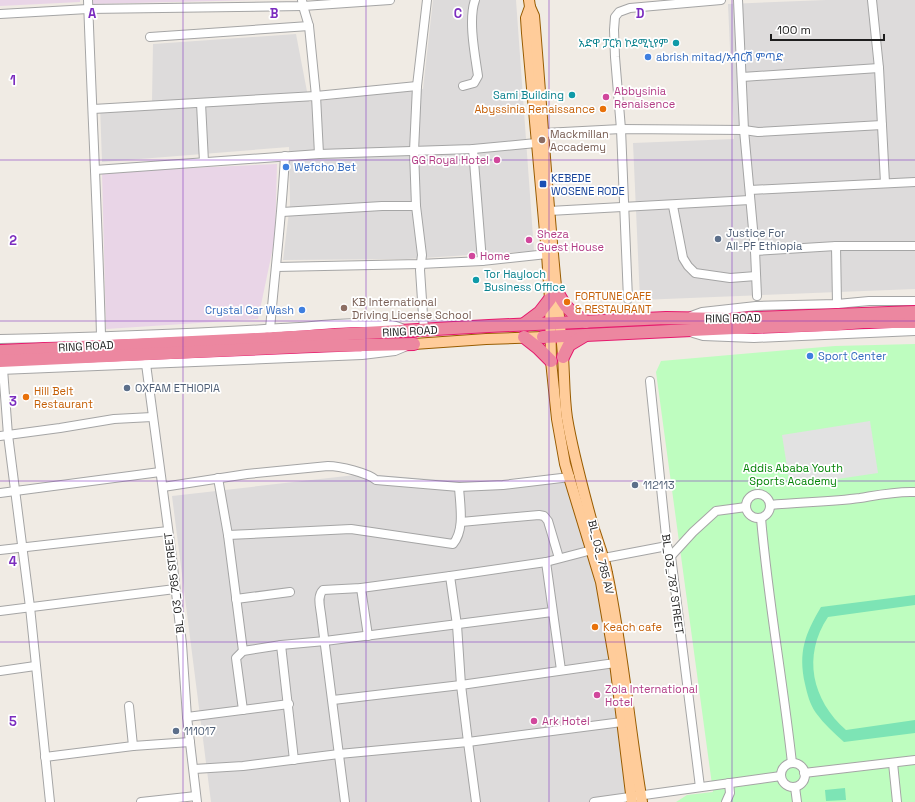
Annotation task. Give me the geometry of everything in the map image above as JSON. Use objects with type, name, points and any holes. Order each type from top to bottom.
[{"type":"highway","points":[[524,324],[540,312],[553,295],[568,309],[586,322]]},
{"type":"highway","name":"RING ROAD","points":[[551,336],[586,335],[684,325],[915,312]]},
{"type":"highway","name":"RING ROAD","points":[[0,351],[666,318],[684,325],[829,325],[863,322],[915,322]]},
{"type":"highway","points":[[563,357],[569,345],[586,335]]},
{"type":"highway","points":[[524,337],[551,361]]},
{"type":"highway","name":"RING ROAD","points":[[1,367],[318,346],[414,344]]},
{"type":"main road","points":[[529,4],[534,16],[544,134],[555,323],[551,336]]},
{"type":"main road","points":[[529,4],[526,18],[536,143],[546,254],[553,295]]},
{"type":"main road","name":"RING ROAD","points":[[414,344],[551,336]]},
{"type":"main road","name":"BL_03_785 AV","points":[[551,336],[563,357],[564,395],[574,454],[593,526],[604,558],[622,658],[637,799]]},
{"type":"main road","name":"BL_03_785 AV","points":[[551,336],[551,361],[558,425],[565,464],[601,582],[615,663],[622,722],[637,799]]},
{"type":"street","points":[[0,14],[88,4],[303,3],[390,0]]},
{"type":"street","points":[[424,330],[420,264],[422,254],[416,206],[414,151],[417,86],[427,0]]},
{"type":"street","points":[[463,86],[474,82],[478,76],[475,58],[472,13],[475,0]]},
{"type":"street","points":[[628,299],[621,129],[614,57],[615,17],[619,12],[630,8],[720,0]]},
{"type":"street","points":[[738,0],[744,130],[755,251],[757,296]]},
{"type":"street","points":[[872,0],[885,183]]},
{"type":"street","points":[[303,3],[309,26],[316,96],[319,154]]},
{"type":"street","points":[[88,4],[99,245],[101,335]]},
{"type":"street","points":[[150,37],[309,26]]},
{"type":"street","points":[[742,77],[878,68]]},
{"type":"street","points":[[92,110],[316,96],[417,86]]},
{"type":"street","points":[[201,103],[204,162]]},
{"type":"street","points":[[544,134],[621,129],[744,130],[758,132],[882,125]]},
{"type":"street","points":[[95,170],[285,156],[473,149],[536,143]]},
{"type":"street","points":[[473,149],[482,261]]},
{"type":"street","points":[[270,329],[282,212],[285,156]]},
{"type":"street","points":[[750,190],[915,182]]},
{"type":"street","points":[[549,211],[625,206],[673,206],[750,200]]},
{"type":"street","points":[[282,212],[382,206],[416,206]]},
{"type":"street","points":[[673,206],[683,258],[694,273],[730,278],[756,276]]},
{"type":"street","points":[[755,251],[836,246],[915,246]]},
{"type":"street","points":[[836,246],[836,304]]},
{"type":"street","points":[[276,267],[420,264],[482,261],[546,254]]},
{"type":"street","points":[[915,301],[869,301],[836,304],[756,306],[702,312],[684,325],[703,336],[754,338],[915,331]]},
{"type":"street","points":[[0,339],[79,337],[270,329],[334,324],[382,323],[397,326],[408,331]]},
{"type":"street","points":[[50,802],[30,607],[14,491],[4,436],[1,367],[146,364],[382,353],[395,351],[414,344]]},
{"type":"street","name":"BL_03_765 STREET","points":[[146,364],[182,644],[187,717],[197,799]]},
{"type":"street","name":"BL_03_787 STREET","points":[[650,381],[667,546],[671,556],[700,787]]},
{"type":"street","points":[[4,436],[114,419],[152,417]]},
{"type":"street","points":[[163,487],[247,474],[335,466],[371,475],[376,480],[459,487],[502,485],[570,477]]},
{"type":"street","points":[[0,493],[160,472]]},
{"type":"street","points":[[218,478],[228,535],[243,651]]},
{"type":"street","points":[[228,535],[351,529],[454,544],[458,538],[461,522],[459,487]]},
{"type":"street","points":[[770,504],[860,498],[905,491],[915,492]]},
{"type":"street","points":[[754,494],[763,495],[769,500],[770,504],[767,515],[761,518],[751,516],[746,508],[748,499],[754,494]]},
{"type":"street","points":[[671,556],[693,532],[716,511],[746,508]]},
{"type":"street","points":[[461,522],[539,515],[544,516],[548,521],[559,558]]},
{"type":"street","points":[[761,518],[767,580],[784,692],[792,763]]},
{"type":"street","points":[[0,550],[168,531]]},
{"type":"street","points":[[604,558],[667,546]]},
{"type":"street","points":[[345,802],[321,614],[320,593],[323,590],[361,588],[546,562],[592,550]]},
{"type":"street","points":[[546,562],[561,670]]},
{"type":"street","points":[[450,576],[457,625],[468,742],[476,802]]},
{"type":"street","points":[[361,588],[368,636]]},
{"type":"street","points":[[0,611],[175,589]]},
{"type":"street","points":[[236,599],[290,592]]},
{"type":"street","points":[[243,710],[236,658],[243,651],[552,612]]},
{"type":"street","points":[[281,645],[289,704],[294,760]]},
{"type":"street","points":[[333,700],[462,685],[615,663]]},
{"type":"street","points":[[0,671],[35,666]]},
{"type":"street","points":[[187,717],[289,704]]},
{"type":"street","points":[[129,706],[133,746]]},
{"type":"street","points":[[194,769],[243,766],[339,754],[468,742],[622,722]]},
{"type":"street","points":[[45,757],[133,746],[190,742]]},
{"type":"street","points":[[804,773],[915,760]]},
{"type":"street","points":[[792,763],[801,767],[804,773],[802,782],[791,787],[784,783],[781,776],[785,766],[792,763]]},
{"type":"street","points":[[893,763],[897,802]]},
{"type":"street","points":[[594,802],[637,799],[700,787],[781,776]]},
{"type":"street","points":[[726,802],[730,793],[729,783]]},
{"type":"street","points":[[795,786],[797,802]]},
{"type":"street","points":[[141,802],[197,799]]},
{"type":"shaded area","points":[[0,0],[80,0],[80,2],[0,6]]},
{"type":"shaded area","points":[[93,0],[261,0],[93,4]]},
{"type":"shaded area","points":[[433,0],[516,0],[534,251],[407,259],[283,260],[290,204],[289,147],[102,162],[100,105],[152,101],[153,44],[296,34],[309,102],[423,89]]},
{"type":"shaded area","points":[[826,0],[915,0],[915,289],[640,300],[633,143],[734,139],[728,4]]},
{"type":"shaded area","points":[[277,164],[275,238],[258,319],[106,329],[102,172]]},
{"type":"shaded area","points":[[870,421],[878,473],[790,486],[782,435]]},
{"type":"shaded area","points":[[364,474],[501,483],[570,474],[589,535],[635,802],[211,802],[172,496]]},
{"type":"green space","name":"Addis Ababa Youth Sports Academy","points":[[915,344],[915,802],[676,802],[687,795],[713,792],[656,372],[661,361],[835,346]]},
{"type":"green space","points":[[915,595],[915,605],[828,617],[820,632],[815,647],[813,662],[814,677],[825,705],[834,718],[846,730],[915,720],[915,733],[844,742],[819,717],[812,706],[808,695],[802,662],[804,644],[811,626],[821,607]]},
{"type":"green space","points":[[845,788],[846,800],[826,801],[825,790]]},
{"type":"place","name":"አድዋ ፓርክ ኮደሚኒየም","points":[[676,43]]},
{"type":"place","name":"abrish mitad/አብርሽ ምጣድ","points":[[648,57]]},
{"type":"place","name":"Sami Building","points":[[572,95]]},
{"type":"place","name":"Abbysinia Renaisence","points":[[606,97]]},
{"type":"place","name":"Abyssinia Renaissance","points":[[603,109]]},
{"type":"place","name":"Mackmillan Accademy","points":[[542,140]]},
{"type":"place","name":"GG Royal Hotel","points":[[497,160]]},
{"type":"place","name":"Wefcho Bet","points":[[286,167]]},
{"type":"place","name":"KEBEDE WOSENE RODE","points":[[543,184]]},
{"type":"place","name":"Justice For All-PF Ethiopia","points":[[718,239]]},
{"type":"place","name":"Sheza Guest House","points":[[529,240]]},
{"type":"place","name":"Home","points":[[472,256]]},
{"type":"place","name":"Tor Hayloch Business Office","points":[[476,280]]},
{"type":"place","name":"FORTUNE CAFE & RESTAURANT","points":[[567,302]]},
{"type":"place","name":"KB International Driving License School","points":[[344,308]]},
{"type":"place","name":"Crystal Car Wash","points":[[302,310]]},
{"type":"place","name":"Sport Center","points":[[810,356]]},
{"type":"place","name":"OXFAM ETHIOPIA","points":[[127,388]]},
{"type":"place","name":"Hill Belt Restaurant","points":[[26,397]]},
{"type":"place","name":"112113","points":[[635,485]]},
{"type":"place","name":"Keach cafe","points":[[595,627]]},
{"type":"place","name":"Zola International Hotel","points":[[597,695]]},
{"type":"place","name":"Ark Hotel","points":[[534,721]]},
{"type":"place","name":"111017","points":[[176,731]]}]
